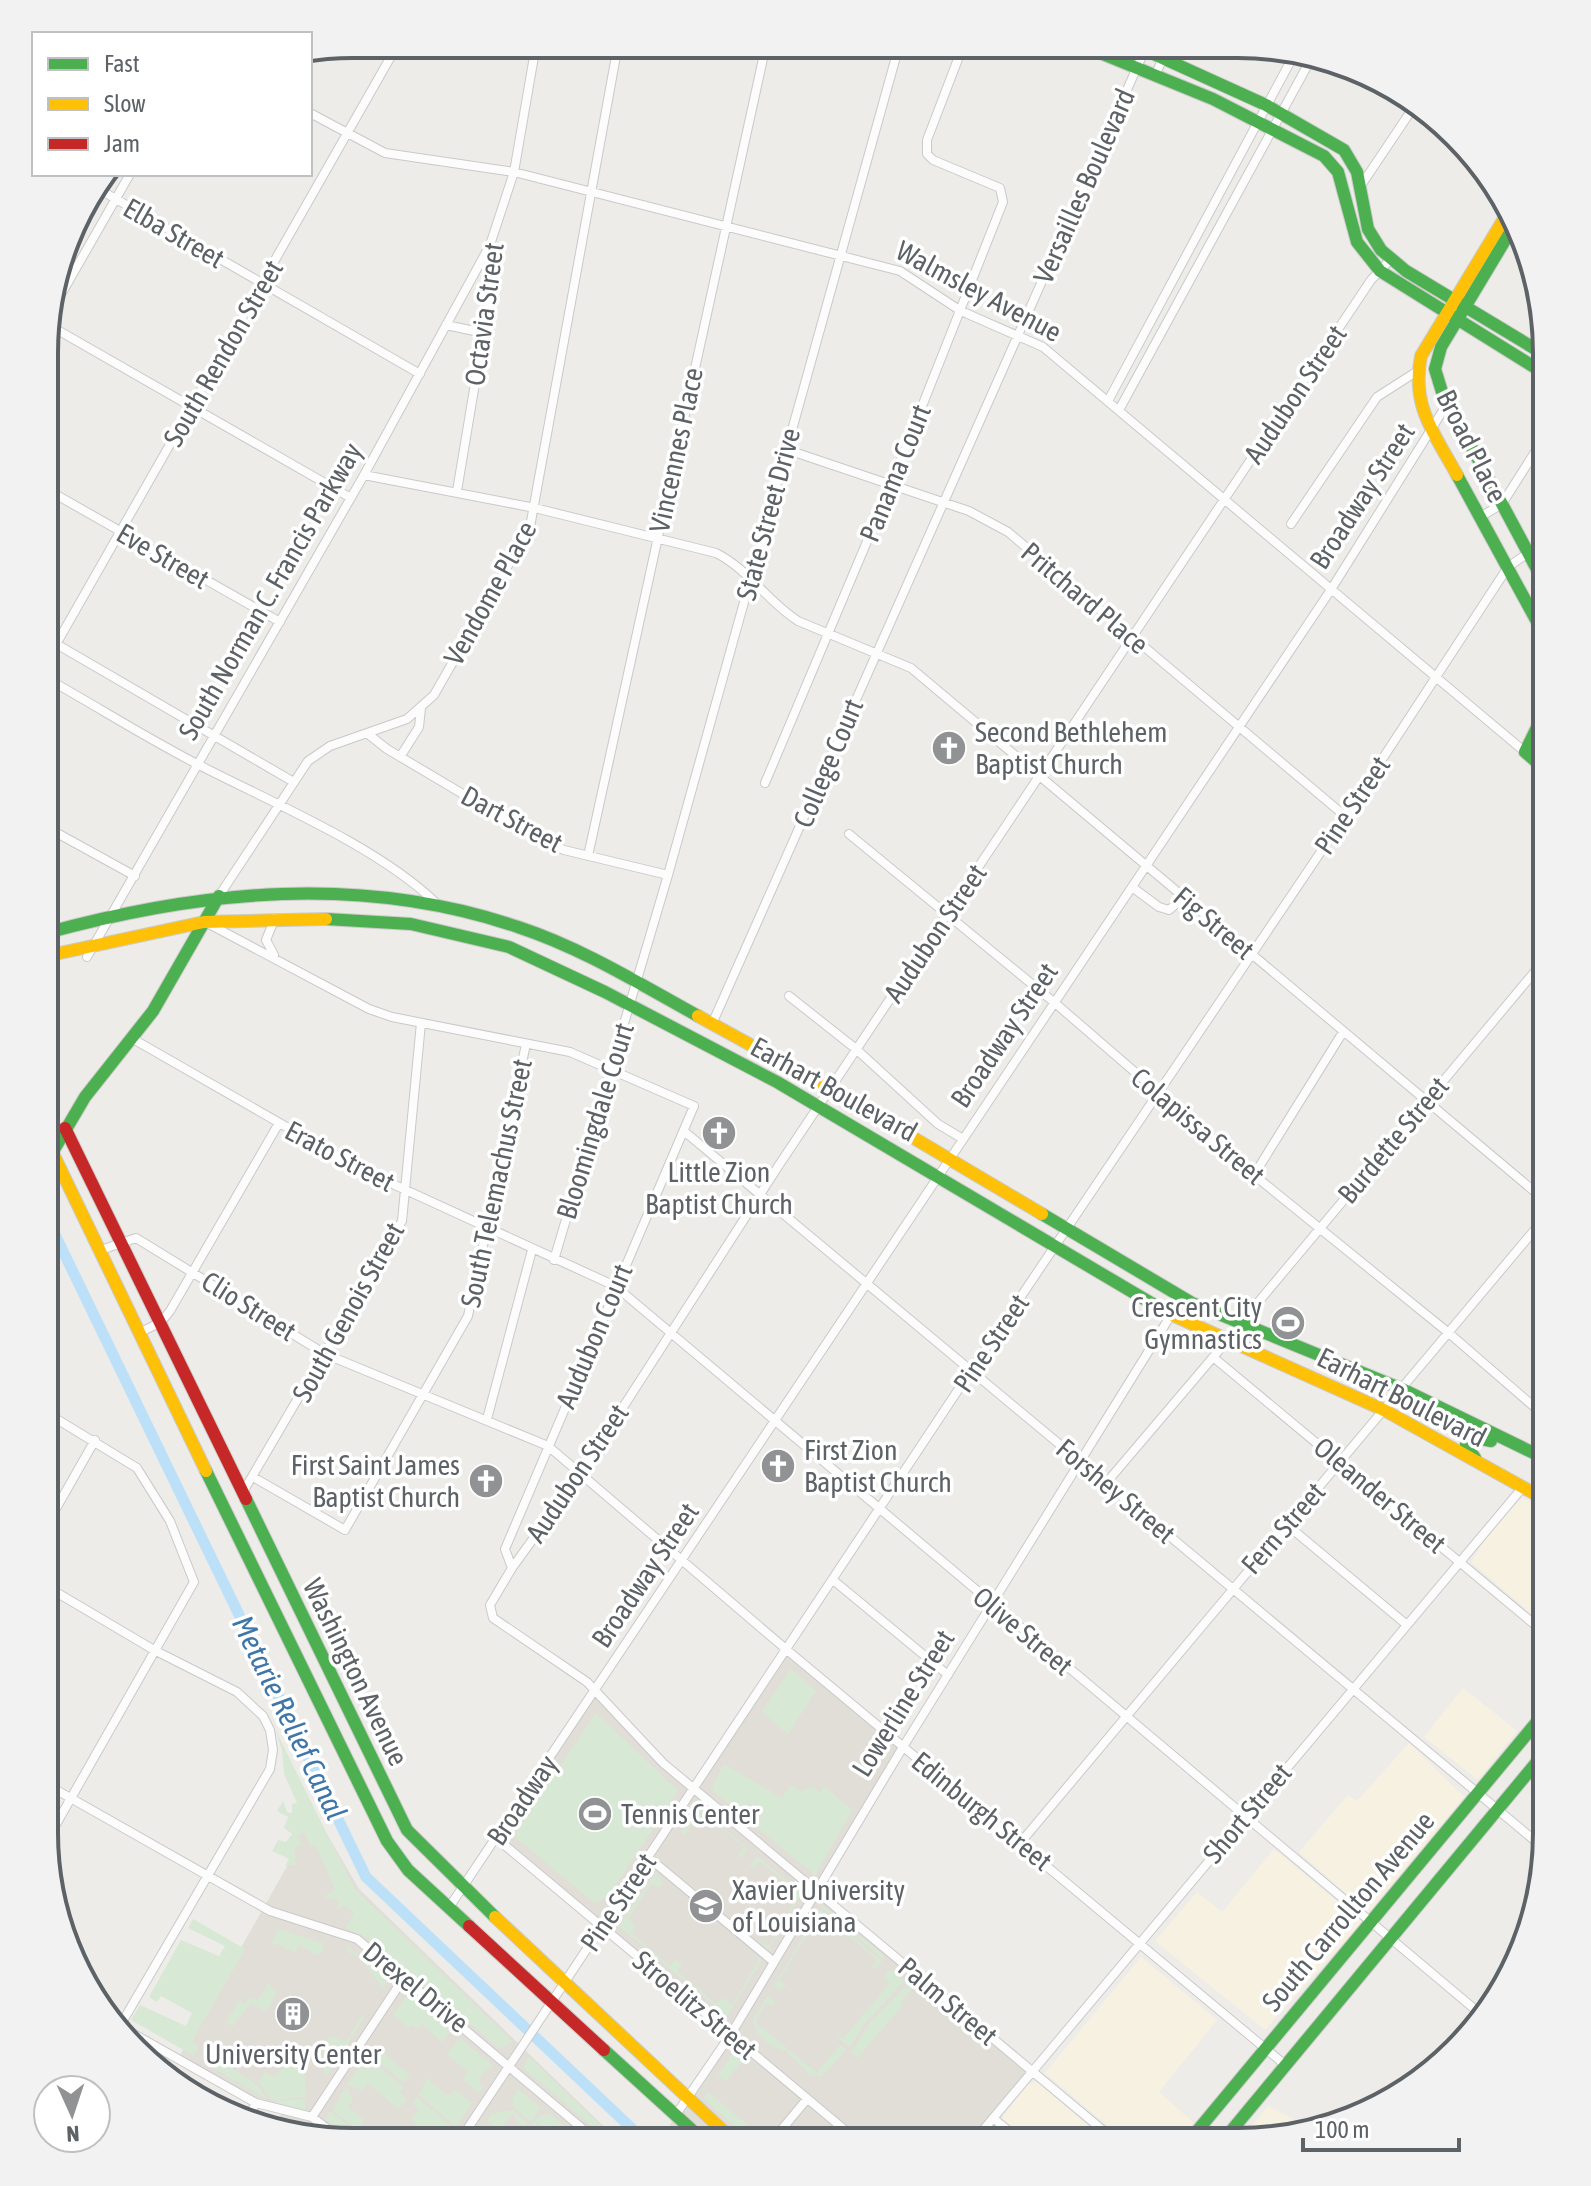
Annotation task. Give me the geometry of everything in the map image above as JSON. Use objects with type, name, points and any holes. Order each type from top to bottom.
[{"type":"street","name":"South Rendon Street","points":[[58,640],[390,58]]},
{"type":"street","name":"Octavia Street","points":[[457,491],[494,270],[490,245],[514,172],[534,58]]},
{"type":"street","name":"Vendome Place","points":[[219,896],[292,781],[323,750],[407,719],[434,695],[530,527],[616,58]]},
{"type":"street","name":"Vincennes Place","points":[[588,856],[763,58]]},
{"type":"street","name":"State Street Drive","points":[[637,982],[896,58]]},
{"type":"street","name":"Panama Court","points":[[765,783],[890,487],[1003,202],[1000,188],[933,160],[927,154],[927,140],[958,58]]},
{"type":"street","points":[[1112,58],[1259,121],[1333,163],[1343,184],[1351,230],[1364,253],[1380,271],[1533,367]]},
{"type":"street","name":"Versailles Boulevard","points":[[942,501],[1139,58]]},
{"type":"street","name":"Versailles Boulevard","points":[[1155,76],[1163,58]]},
{"type":"street","points":[[1177,58],[1344,150],[1353,163],[1368,229],[1391,259],[1533,347]]},
{"type":"street","points":[[1108,401],[1289,63]]},
{"type":"street","points":[[1119,410],[1307,66]]},
{"type":"street","points":[[1360,187],[1410,113]]},
{"type":"street","name":"Walmsley Avenue","points":[[312,114],[385,153],[514,172],[900,271],[961,311],[1043,347],[1533,759]]},
{"type":"street","points":[[65,290],[129,176]]},
{"type":"street","name":"Elba Street","points":[[105,193],[420,374]]},
{"type":"street","points":[[1445,314],[1502,222]]},
{"type":"street","points":[[1457,321],[1508,235]]},
{"type":"street","name":"South Norman C. Francis Parkway","points":[[87,957],[351,498],[490,245]]},
{"type":"street","points":[[1187,256],[1199,262]]},
{"type":"street","name":"Audubon Street","points":[[489,1612],[512,1568],[580,1474],[856,1049],[1225,499],[1391,259]]},
{"type":"street","name":"Broad Place","points":[[1445,314],[1421,356],[1416,372],[1421,409],[1533,614]]},
{"type":"street","name":"Broad Place","points":[[1457,321],[1441,347],[1435,369],[1447,404],[1533,562]]},
{"type":"street","points":[[446,325],[484,333]]},
{"type":"street","points":[[59,329],[351,498]]},
{"type":"street","points":[[1291,524],[1377,397],[1416,372]]},
{"type":"street","points":[[1123,374],[1135,380]]},
{"type":"street","name":"Broadway Street","points":[[596,1691],[1332,588],[1447,404]]},
{"type":"street","name":"Pritchard Place","points":[[785,449],[890,487],[942,501],[984,517],[1008,532],[1345,816]]},
{"type":"street","points":[[1480,517],[1502,504],[1533,455]]},
{"type":"street","name":"Fig Street","points":[[364,475],[535,508],[716,553],[739,566],[781,610],[911,668],[1533,1191]]},
{"type":"street","name":"Eve Street","points":[[58,496],[280,622]]},
{"type":"street","name":"College Court","points":[[712,1024],[942,501]]},
{"type":"street","name":"Pine Street","points":[[468,2128],[1508,567],[1528,553]]},
{"type":"street","points":[[58,645],[292,781]]},
{"type":"street","points":[[58,685],[199,765],[279,804],[413,881],[434,902]]},
{"type":"street","points":[[400,757],[419,727],[421,708]]},
{"type":"street","name":"Dart Street","points":[[368,734],[400,757],[537,838],[588,856],[668,875]]},
{"type":"street","points":[[1525,752],[1533,736]]},
{"type":"street","points":[[58,834],[135,876]]},
{"type":"street","name":"Colapissa Street","points":[[849,834],[1055,1003],[1254,1175],[1450,1334],[1533,1406]]},
{"type":"street","points":[[1132,887],[1159,907],[1169,910],[1183,898]]},
{"type":"street","points":[[325,918],[329,891]]},
{"type":"street","name":"Earhart Boulevard","points":[[58,930],[112,915],[219,896],[329,891],[434,902],[541,934],[637,982],[831,1089],[1192,1303],[1402,1389],[1533,1452]]},
{"type":"street","points":[[58,1143],[65,1128],[133,1039],[219,896]]},
{"type":"street","points":[[275,918],[266,940],[277,959]]},
{"type":"street","name":"Earhart Boulevard","points":[[58,953],[204,922],[275,918],[325,918],[423,926],[509,947],[630,1005],[819,1106],[1171,1315],[1384,1410],[1533,1493]]},
{"type":"street","points":[[204,922],[369,1009],[421,1023],[570,1052],[611,1069]]},
{"type":"street","name":"Burdette Street","points":[[1240,1324],[1533,974]]},
{"type":"street","name":"Bloomingdale Court","points":[[554,1260],[637,982]]},
{"type":"street","points":[[789,996],[856,1049],[928,1116],[963,1139]]},
{"type":"street","name":"South Genois Street","points":[[243,1492],[402,1221],[421,1023]]},
{"type":"street","points":[[1254,1175],[1343,1032]]},
{"type":"street","name":"Erato Street","points":[[133,1039],[279,1123],[405,1190],[554,1260]]},
{"type":"street","name":"South Telemachus Street","points":[[253,1477],[345,1530],[468,1316],[526,1044]]},
{"type":"street","name":"Audubon Court","points":[[512,1568],[505,1549],[694,1106],[611,1069]]},
{"type":"street","points":[[141,1332],[161,1322],[279,1123]]},
{"type":"street","name":"Washington Avenue","points":[[65,1128],[407,1830],[563,1982],[721,2128]]},
{"type":"street","name":"Forshey Street","points":[[685,1132],[1533,1839]]},
{"type":"street","name":"Washington Avenue","points":[[58,1163],[344,1757],[396,1857],[448,1909],[552,2000],[689,2128]]},
{"type":"street","name":"Fern Street","points":[[1021,1842],[1533,1232]]},
{"type":"street","name":"Clio Street","points":[[122,1243],[136,1238],[325,1354],[487,1419]]},
{"type":"street","points":[[101,1250],[122,1243]]},
{"type":"street","name":"Bloomingdale Court","points":[[487,1419],[532,1250]]},
{"type":"street","name":"Olive Street","points":[[554,1260],[615,1286],[668,1335],[1475,2009]]},
{"type":"street","name":"Lowerline Street","points":[[675,2116],[731,2034],[903,1747],[1171,1315]]},
{"type":"street","points":[[1107,1482],[1226,1342]]},
{"type":"street","name":"Oleander Street","points":[[1213,1357],[1533,1623]]},
{"type":"street","points":[[173,1399],[194,1390]]},
{"type":"street","points":[[58,1419],[137,1468],[170,1521],[194,1582],[58,1821]]},
{"type":"street","name":"Edinburgh Street","points":[[487,1419],[548,1446],[787,1650],[1284,2064]]},
{"type":"street","points":[[1478,1462],[1466,1445],[1471,1437],[1530,1451]]},
{"type":"street","points":[[58,1505],[95,1440]]},
{"type":"street","points":[[1523,1487],[1533,1488]]},
{"type":"street","name":"Short Street","points":[[985,2128],[1523,1487]]},
{"type":"street","points":[[1286,1524],[1407,1625]]},
{"type":"street","points":[[264,1586],[283,1578]]},
{"type":"street","points":[[833,1580],[948,1675]]},
{"type":"street","points":[[58,1593],[154,1650],[237,1692],[263,1716],[273,1738],[270,1769],[123,2019]]},
{"type":"street","name":"Palm Street","points":[[489,1612],[596,1691],[663,1763],[1100,2128]]},
{"type":"street","name":"Broadway","points":[[448,1909],[596,1691]]},
{"type":"street","name":"South Carrollton Avenue","points":[[1200,2128],[1533,1726]]},
{"type":"street","points":[[344,1757],[366,1747]]},
{"type":"street","name":"South Carrollton Avenue","points":[[1233,2128],[1533,1766]]},
{"type":"street","name":"Drexel Drive","points":[[58,1791],[205,1876],[285,1918],[357,1939],[405,1976],[582,2128]]},
{"type":"street","name":"Stroelitz Street","points":[[496,1838],[842,2128]]},
{"type":"street","points":[[648,1857],[774,1962]]},
{"type":"street","points":[[312,2117],[405,1976]]},
{"type":"street","points":[[144,2042],[256,2103],[312,2117],[323,2126]]},
{"type":"street","points":[[783,2128],[807,2099]]},
{"type":"street","points":[[252,2110],[256,2103]]},
{"type":"street","points":[[993,2118],[1005,2128]]},
{"type":"shaded area","points":[[1522,1498],[1533,1503],[1533,1615],[1471,1562],[1492,1529]]},
{"type":"shaded area","name":"Xavier University of Louisiana","points":[[787,1650],[903,1747],[817,1891],[1033,2072],[986,2128],[668,2128],[730,2034],[496,1838],[596,1691],[663,1763],[694,1786]]},
{"type":"shaded area","points":[[1463,1688],[1517,1731],[1478,1780],[1424,1737]]},
{"type":"shaded area","points":[[1409,1743],[1464,1797],[1368,1913],[1299,1852],[1348,1795],[1357,1801]]},
{"type":"shaded area","points":[[308,1801],[359,1889],[606,2128],[353,2128],[295,2122],[280,2119],[281,2113],[178,2059],[290,1861]]},
{"type":"shaded area","points":[[1274,1849],[1362,1922],[1265,2030],[1155,1941],[1197,1892],[1222,1912]]},
{"type":"shaded area","points":[[1141,1957],[1217,2020],[1159,2092],[1194,2123],[1190,2128],[1110,2128],[1045,2073]]},
{"type":"shaded area","points":[[1038,2083],[1091,2128],[1011,2128],[1003,2121],[1003,2116],[1027,2085]]},
{"type":"shaded area","points":[[1268,2106],[1298,2122],[1277,2125],[1250,2127]]},
{"type":"green space","points":[[791,1669],[816,1691],[788,1734],[762,1712]]},
{"type":"green space","name":"Tennis Center","points":[[596,1713],[678,1791],[612,1890],[601,1901],[593,1902],[514,1836]]},
{"type":"green space","points":[[275,1729],[354,1888],[513,2042],[500,2049],[371,1940],[346,1928],[354,1913],[344,1905],[337,1909],[339,1900],[324,1897],[335,1889],[316,1845],[311,1847],[304,1832],[298,1835],[302,1844],[294,1848],[296,1864],[285,1866],[289,1859],[272,1851],[278,1840],[286,1842],[292,1834],[284,1828],[288,1817],[277,1811],[283,1801],[287,1812],[292,1813],[292,1804],[297,1803],[284,1774],[282,1750]]},
{"type":"green space","points":[[724,1764],[782,1798],[790,1786],[802,1791],[811,1787],[821,1792],[824,1786],[852,1810],[815,1875],[711,1789]]},
{"type":"green space","points":[[698,1807],[748,1849],[741,1858],[738,1855],[744,1847],[708,1818],[701,1826],[694,1821],[684,1835],[681,1832]]},
{"type":"green space","points":[[757,1856],[802,1893],[768,1950],[760,1942],[769,1945],[795,1901],[786,1896],[792,1888],[760,1861],[753,1867],[750,1865]]},
{"type":"green space","points":[[656,1872],[663,1883],[659,1888],[651,1884],[628,1919],[636,1926],[632,1934],[670,1966],[676,1960],[682,1964],[677,1971],[716,2004],[723,1998],[732,2005],[759,1960],[753,1954],[762,1960],[727,2016],[619,1926]]},
{"type":"green space","points":[[822,1907],[884,1956],[883,1959]]},
{"type":"green space","points":[[820,1909],[882,1961],[875,1969],[872,1967],[877,1960],[831,1921],[825,1928],[815,1922],[779,1980],[786,1985],[781,1990],[774,1985]]},
{"type":"green space","points":[[193,1919],[245,1949],[192,2041],[198,2046],[194,2056],[131,2020],[140,2005],[186,2026],[192,2013],[161,1996],[157,2002],[149,1997],[181,1940],[219,1956],[225,1946],[188,1928]]},
{"type":"green space","points":[[278,1929],[323,1943],[324,1950],[317,1955],[299,1945],[295,1952],[274,1943],[270,1948]]},
{"type":"green space","points":[[346,1946],[390,1979],[383,1988],[361,1959],[347,1951]]},
{"type":"green space","points":[[890,1969],[905,1980],[865,2023],[850,2047],[835,2035],[844,2038],[890,1983],[884,1977]]},
{"type":"green space","points":[[268,1983],[277,1992],[266,2012],[251,2003],[233,2026],[226,2022],[239,2001],[245,2004],[250,1997],[258,2001]]},
{"type":"green space","points":[[909,1983],[914,1987],[901,2002],[903,2005],[857,2058],[851,2053],[871,2021]]},
{"type":"green space","points":[[408,1994],[451,2031],[442,2042],[422,2024],[417,2029],[412,2025],[408,2028],[393,2015]]},
{"type":"green space","points":[[768,1995],[775,2003],[773,2006],[766,2003],[755,2022],[787,2048],[784,2051],[764,2040],[753,2020]]},
{"type":"green space","points":[[362,2016],[365,2017],[326,2076],[317,2052],[330,2036],[346,2042]]},
{"type":"green space","points":[[460,2038],[493,2066],[481,2074],[479,2084],[483,2087],[479,2093],[463,2079],[468,2072],[447,2054]]},
{"type":"green space","points":[[374,2045],[410,2075],[403,2082],[370,2055]]},
{"type":"green space","points":[[840,2045],[846,2050],[821,2077],[810,2075],[787,2052],[789,2050],[817,2073]]},
{"type":"green space","points":[[221,2048],[228,2051],[223,2062],[258,2086],[267,2099],[206,2064],[204,2061],[209,2052],[217,2055]]},
{"type":"green space","points":[[733,2052],[743,2060],[726,2081],[718,2076]]},
{"type":"green space","points":[[366,2057],[403,2086],[399,2092],[407,2099],[398,2109],[368,2083],[362,2090],[347,2085]]},
{"type":"green space","points":[[529,2057],[603,2128],[595,2128],[523,2068]]},
{"type":"green space","points":[[304,2059],[306,2097],[272,2100],[260,2084],[242,2074],[259,2082],[265,2072],[274,2077],[289,2062]]},
{"type":"green space","points":[[204,2066],[268,2102],[305,2099],[305,2110],[267,2103]]},
{"type":"green space","points":[[427,2078],[448,2096],[455,2090],[472,2103],[456,2127],[419,2095]]},
{"type":"green space","points":[[346,2087],[353,2100],[348,2107],[364,2120],[361,2125],[364,2128],[354,2128],[333,2110]]},
{"type":"green space","points":[[518,2089],[540,2107],[531,2122],[514,2108],[512,2099]]},
{"type":"green space","points":[[708,2092],[751,2128],[737,2128],[704,2098]]},
{"type":"green space","points":[[417,2097],[454,2128],[420,2128],[411,2119],[419,2109],[412,2103]]},
{"type":"green space","points":[[513,2110],[527,2123],[523,2128],[513,2114],[500,2128],[496,2128],[487,2121],[492,2114]]},
{"type":"green space","points":[[332,2112],[351,2128],[335,2127],[326,2120]]},
{"type":"green space","points":[[550,2114],[567,2128],[543,2128],[537,2123],[530,2128],[539,2116]]},
{"type":"waterway","name":"Metarie Relief Canal","points":[[58,1241],[366,1877],[631,2128]]},
{"type":"traffic: fast","points":[[1112,58],[1213,99],[1324,156],[1338,172],[1357,242],[1380,271],[1533,366]]},
{"type":"traffic: fast","points":[[1162,58],[1266,105],[1344,150],[1357,172],[1368,229],[1381,250],[1406,271],[1533,347]]},
{"type":"traffic: fast","points":[[1508,235],[1441,347],[1435,369],[1442,392],[1533,562]]},
{"type":"traffic: fast","points":[[1457,475],[1533,614]]},
{"type":"traffic: fast","points":[[1533,736],[1525,752],[1533,759]]},
{"type":"traffic: fast","points":[[58,930],[164,906],[223,898],[341,894],[401,900],[459,910],[542,936],[610,967],[698,1016]]},
{"type":"traffic: fast","points":[[58,1143],[85,1097],[153,1011],[219,896]]},
{"type":"traffic: fast","points":[[326,919],[411,924],[509,947],[605,992],[777,1082],[1168,1313]]},
{"type":"traffic: fast","points":[[1042,1214],[1192,1303],[1402,1389],[1533,1453]]},
{"type":"traffic: fast","points":[[1475,1458],[1466,1445],[1471,1437],[1491,1441]]},
{"type":"traffic: fast","points":[[206,1471],[387,1841],[408,1870],[469,1926]]},
{"type":"traffic: fast","points":[[246,1499],[407,1830],[495,1917]]},
{"type":"traffic: fast","points":[[1200,2128],[1533,1727]]},
{"type":"traffic: fast","points":[[1234,2128],[1533,1767]]},
{"type":"traffic: fast","points":[[604,2050],[690,2128]]},
{"type":"traffic: slow","points":[[1457,475],[1422,405],[1419,390],[1421,356],[1502,222]]},
{"type":"traffic: slow","points":[[58,953],[204,922],[326,919]]},
{"type":"traffic: slow","points":[[698,1016],[831,1089],[1042,1214]]},
{"type":"traffic: slow","points":[[58,1164],[206,1471]]},
{"type":"traffic: slow","points":[[1168,1313],[1384,1410],[1533,1493]]},
{"type":"traffic: slow","points":[[495,1917],[720,2128]]},
{"type":"traffic: jam","points":[[65,1128],[246,1499]]},
{"type":"traffic: jam","points":[[469,1926],[604,2050]]},
{"type":"place","name":"Second Bethlehem Baptist Church","points":[[949,748]]},
{"type":"place","name":"Little Zion Baptist Church","points":[[719,1133]]},
{"type":"place","name":"Crescent City Gymnastics","points":[[1288,1323]]},
{"type":"place","name":"First Zion Baptist Church","points":[[778,1466]]},
{"type":"place","name":"First Saint James Baptist Church","points":[[486,1481]]},
{"type":"place","name":"Tennis Center","points":[[595,1814]]},
{"type":"place","name":"Xavier University of Louisiana","points":[[706,1906]]},
{"type":"place","name":"University Center","points":[[293,2014]]}]
